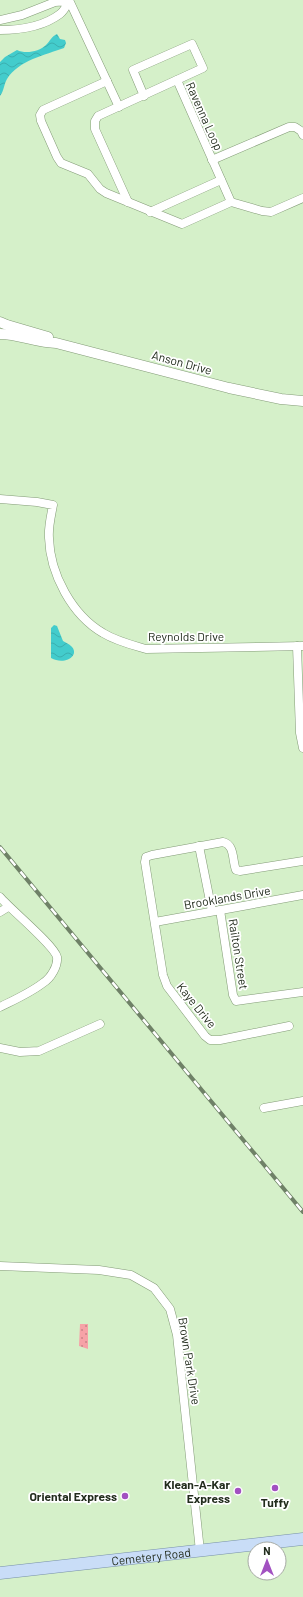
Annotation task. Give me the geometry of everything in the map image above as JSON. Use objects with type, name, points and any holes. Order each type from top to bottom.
[{"type":"main road","name":"Cemetery Road","points":[[0,1573],[303,1539]]},
{"type":"street","points":[[0,20],[22,15],[55,2],[69,1]]},
{"type":"street","points":[[0,30],[34,26],[61,13],[69,1]]},
{"type":"street","points":[[69,1],[119,107]]},
{"type":"street","points":[[128,202],[95,129],[95,121],[98,116],[144,96],[203,68],[192,44],[133,70],[144,96]]},
{"type":"street","name":"Ravenna Loop","points":[[177,80],[231,202]]},
{"type":"street","points":[[107,81],[43,110],[40,115],[61,163],[83,172],[92,179],[100,189],[150,212],[182,224],[231,202],[262,211],[271,212],[303,198]]},
{"type":"street","name":"Ravenna Loop","points":[[212,160],[289,127],[295,127],[301,131],[303,135]]},
{"type":"street","points":[[150,212],[221,180]]},
{"type":"street","name":"Anson Drive","points":[[0,322],[49,337],[56,343]]},
{"type":"street","name":"Anson Drive","points":[[0,334],[26,338],[44,343],[56,343],[229,388],[303,402]]},
{"type":"street","name":"Reynolds Drive","points":[[0,499],[53,505],[48,537],[51,557],[56,573],[73,604],[84,617],[104,634],[146,649],[300,646]]},
{"type":"street","points":[[300,646],[300,733],[303,748]]},
{"type":"street","points":[[199,846],[223,842],[228,843],[231,848],[236,870],[240,871],[303,861]]},
{"type":"street","name":"Kaye Drive","points":[[199,846],[146,857],[145,862],[163,975],[167,986],[205,1036],[210,1040],[220,1040],[289,1026]]},
{"type":"street","name":"Railton Street","points":[[199,846],[216,910],[233,995],[236,1001],[303,992]]},
{"type":"street","name":"Brooklands Drive","points":[[155,922],[303,895]]},
{"type":"street","points":[[0,897],[8,907],[52,947],[57,957],[54,972],[44,983],[0,1007]]},
{"type":"street","points":[[0,912],[8,907]]},
{"type":"street","points":[[0,1048],[20,1052],[39,1051],[100,1024]]},
{"type":"street","points":[[264,1108],[303,1100]]},
{"type":"street","name":"Brown Park Drive","points":[[0,1266],[99,1270],[131,1275],[154,1288],[167,1304],[170,1309],[177,1335],[200,1551]]},
{"type":"shaded area","points":[[80,1324],[88,1324],[88,1349],[79,1346]]},
{"type":"water","points":[[57,34],[60,39],[65,40],[66,43],[64,48],[33,59],[18,67],[7,79],[0,96],[0,62],[5,57],[17,50],[28,52],[36,51],[46,45],[52,37]]},
{"type":"water","points":[[54,625],[57,626],[63,641],[74,649],[73,656],[66,660],[61,661],[51,658],[51,628]]},
{"type":"railway","points":[[0,847],[303,1212]]},
{"type":"place","name":"Tuffy","points":[[275,1488]]},
{"type":"place","name":"Klean-A-Kar Express","points":[[238,1491]]},
{"type":"place","name":"Oriental Express","points":[[125,1496]]}]
